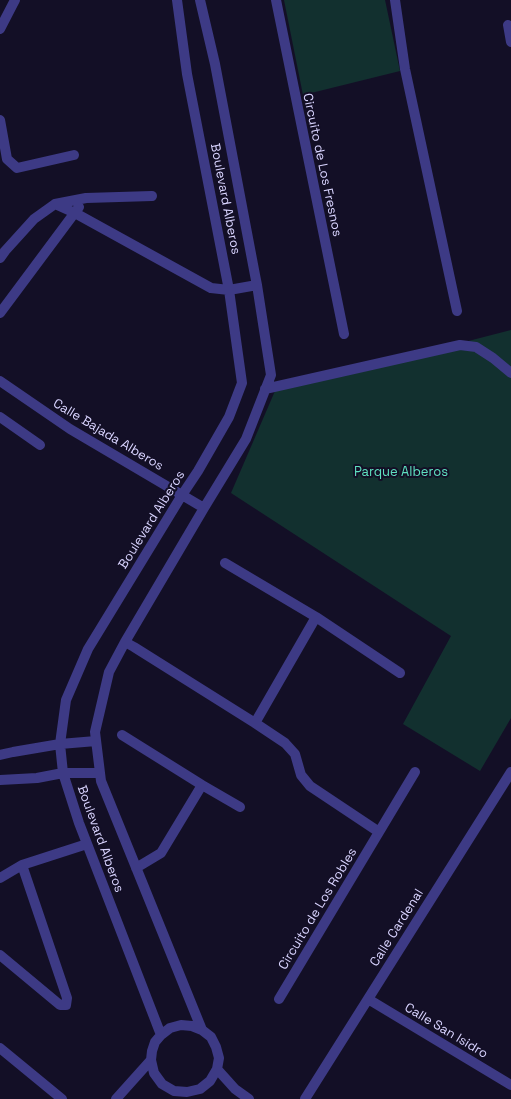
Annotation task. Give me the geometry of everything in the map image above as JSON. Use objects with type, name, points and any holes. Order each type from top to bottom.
[{"type":"street","points":[[0,29],[15,0]]},
{"type":"street","name":"Boulevard Alberos","points":[[161,1035],[79,823],[63,774],[60,744],[66,700],[88,648],[198,471],[229,417],[242,383],[229,290],[187,74],[177,0]]},
{"type":"street","name":"Boulevard Alberos","points":[[200,0],[215,64],[258,285],[271,375],[246,439],[125,642],[109,672],[95,732],[101,781],[202,1030]]},
{"type":"street","name":"Circuito de Los Fresnos","points":[[276,0],[344,334]]},
{"type":"street","points":[[395,0],[405,69],[457,311]]},
{"type":"street","points":[[508,25],[511,42]]},
{"type":"street","points":[[0,120],[7,159],[17,168],[74,155]]},
{"type":"street","points":[[0,258],[4,251],[34,219],[55,204],[86,198],[152,196]]},
{"type":"street","points":[[0,313],[86,198]]},
{"type":"street","points":[[55,204],[75,213],[211,288],[229,290],[258,285]]},
{"type":"street","points":[[265,389],[460,345],[476,347],[493,358],[511,373]]},
{"type":"street","name":"Calle Bajada Alberos","points":[[0,381],[70,428],[204,508]]},
{"type":"street","points":[[0,417],[40,445]]},
{"type":"street","points":[[225,563],[316,618],[400,673]]},
{"type":"street","points":[[255,723],[316,618]]},
{"type":"street","points":[[125,642],[285,743],[295,754],[301,775],[310,786],[379,832]]},
{"type":"street","points":[[122,734],[202,785],[240,807]]},
{"type":"street","points":[[0,755],[60,744],[96,741]]},
{"type":"street","name":"Circuito de Los Robles","points":[[279,999],[415,772]]},
{"type":"street","name":"Calle Cardenal","points":[[305,1099],[511,772]]},
{"type":"street","points":[[0,780],[37,778],[63,774],[100,773]]},
{"type":"street","points":[[136,868],[161,853],[202,785]]},
{"type":"street","points":[[0,878],[22,865],[87,844]]},
{"type":"street","points":[[0,955],[60,1005],[66,1005],[67,998],[22,865]]},
{"type":"street","name":"Calle San Isidro","points":[[368,999],[511,1085]]},
{"type":"street","points":[[181,1025],[192,1026],[202,1030],[211,1038],[216,1047],[219,1058],[217,1069],[210,1081],[200,1089],[187,1092],[174,1091],[162,1084],[154,1073],[151,1060],[155,1042],[170,1028],[181,1025]]},
{"type":"street","points":[[0,1048],[62,1099]]},
{"type":"street","points":[[116,1099],[151,1060]]},
{"type":"street","points":[[217,1069],[235,1090],[249,1099]]},
{"type":"green space","points":[[284,0],[385,0],[400,71],[303,95]]},
{"type":"green space","name":"Parque Alberos","points":[[511,330],[511,718],[480,771],[403,724],[451,636],[231,493],[275,391]]}]
